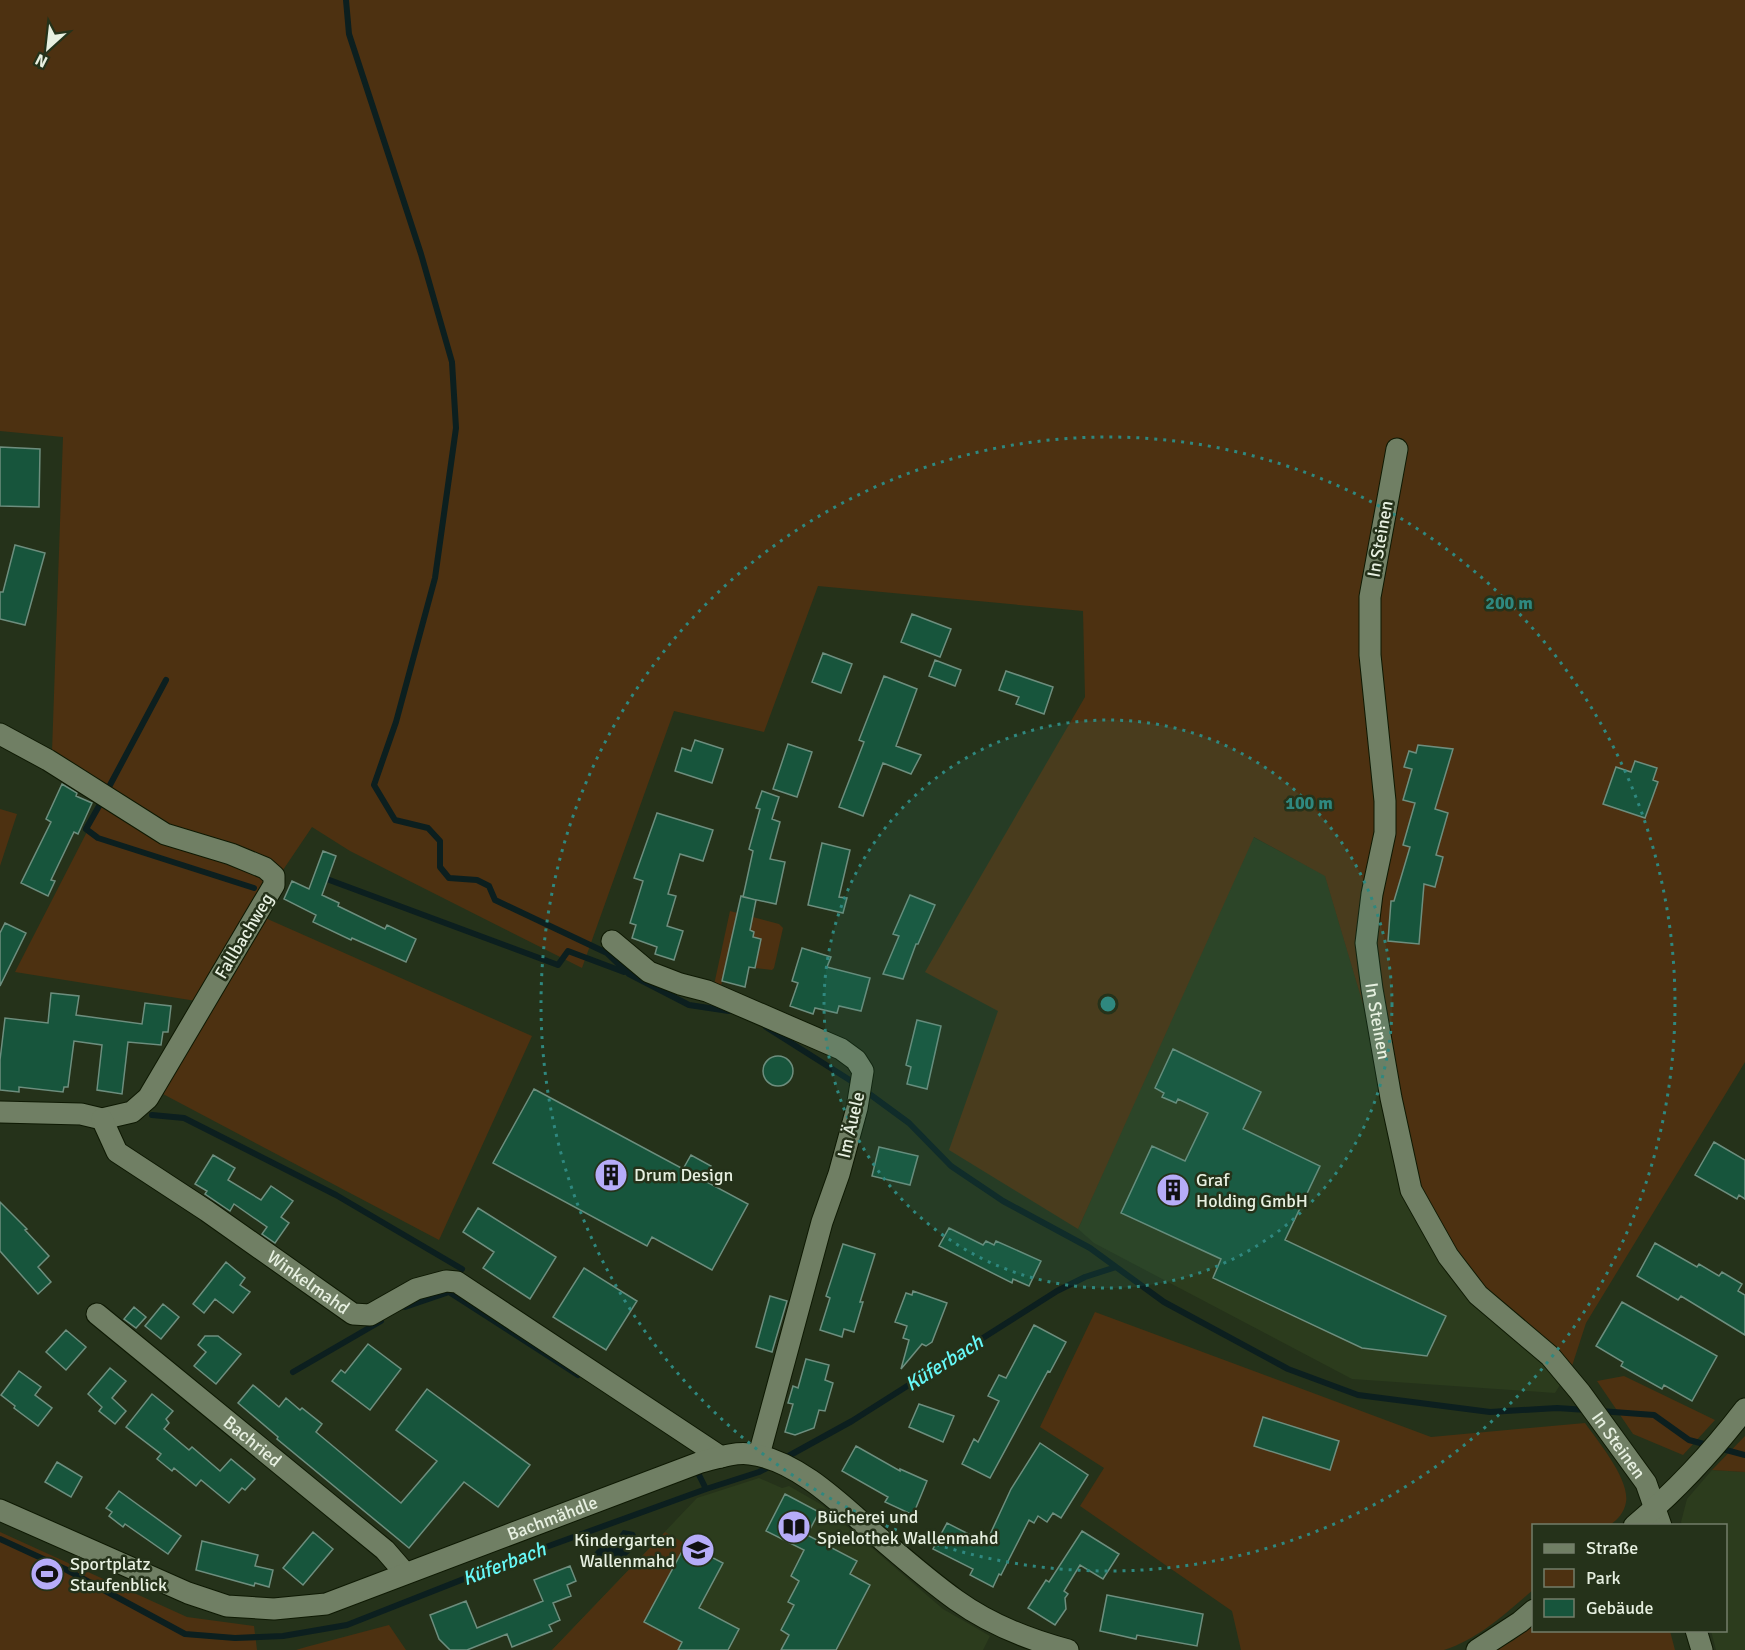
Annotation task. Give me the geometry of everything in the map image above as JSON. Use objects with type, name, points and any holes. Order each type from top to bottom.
[{"type":"street","name":"In Steinen","points":[[1397,449],[1370,597],[1370,655],[1385,801],[1385,832],[1372,894],[1366,944],[1391,1098],[1411,1190],[1448,1256],[1478,1295],[1550,1356],[1580,1392],[1646,1483],[1658,1517]]},
{"type":"street","name":"Fallbachweg","points":[[0,734],[58,766],[165,834],[231,854],[265,868],[274,876],[274,885],[269,894],[148,1098],[132,1112],[102,1119],[81,1114],[0,1112]]},
{"type":"street","name":"Im Äuele","points":[[612,941],[649,972],[707,991],[841,1049],[856,1060],[862,1071],[857,1108],[839,1174],[822,1222],[769,1459]]},
{"type":"street","name":"Winkelmahd","points":[[102,1119],[117,1152],[207,1211],[353,1314],[370,1315],[416,1289],[446,1281],[457,1282],[721,1457]]},
{"type":"street","name":"Bachried","points":[[97,1314],[385,1550],[405,1574]]},
{"type":"street","points":[[1639,1524],[1658,1517],[1745,1409]]},
{"type":"street","name":"Bachmähdle","points":[[0,1510],[188,1593],[227,1606],[274,1610],[326,1604],[701,1462],[738,1454],[769,1459]]},
{"type":"street","points":[[769,1459],[822,1488],[935,1585],[967,1608],[1018,1633],[1068,1650]]},
{"type":"street","points":[[1477,1650],[1520,1622],[1532,1611]]},
{"type":"street","points":[[1697,1632],[1702,1650]]},
{"type":"shaded area","points":[[1253,837],[1325,875],[1422,1203],[1479,1286],[1572,1366],[1555,1393],[1352,1379],[1094,1243],[1078,1229]]},
{"type":"shaded area","points":[[1712,1470],[1745,1472],[1745,1650],[1716,1650],[1711,1632],[1727,1632],[1727,1524],[1682,1524],[1687,1499]]},
{"type":"shaded area","points":[[759,1478],[782,1488],[789,1486],[822,1505],[943,1609],[990,1636],[983,1650],[552,1650],[697,1498]]},
{"type":"green space","points":[[0,0],[1745,0],[1745,1062],[1586,1323],[1572,1366],[1479,1286],[1422,1203],[1325,876],[1254,837],[1078,1229],[949,1150],[998,1011],[925,972],[1085,697],[1083,611],[818,586],[764,732],[674,711],[582,968],[350,851],[312,827],[254,913],[532,1036],[439,1240],[163,1094],[215,1004],[15,972],[109,789],[52,752],[63,437],[0,431]]},
{"type":"green space","points":[[0,809],[17,814],[0,866]]},
{"type":"green space","points":[[730,911],[779,924],[783,928],[772,970],[755,968],[761,939],[733,933],[721,986],[714,985]]},
{"type":"green space","points":[[1095,1312],[1431,1437],[1585,1423],[1618,1472],[1626,1493],[1626,1502],[1618,1518],[1611,1524],[1532,1524],[1532,1591],[1480,1632],[1444,1650],[1241,1650],[1232,1611],[1080,1506],[1104,1468],[1040,1427]]},
{"type":"green space","points":[[1624,1376],[1715,1420],[1683,1455],[1633,1434],[1597,1381]]},
{"type":"green space","points":[[1745,1436],[1745,1472],[1712,1470]]},
{"type":"green space","name":"Sportplatz Staufenblick","points":[[0,1532],[187,1617],[254,1626],[257,1650],[0,1650]]},
{"type":"green space","points":[[665,1532],[686,1544],[645,1622],[682,1642],[678,1650],[552,1650]]},
{"type":"green space","points":[[389,1625],[406,1650],[296,1650],[306,1647]]},
{"type":"green space","points":[[1532,1626],[1532,1632],[1670,1632],[1675,1650],[1496,1650]]},
{"type":"water","points":[[623,1530],[634,1532],[638,1538],[634,1549],[611,1569],[604,1564],[595,1563],[592,1559],[595,1552],[615,1539]]},
{"type":"building","points":[[0,447],[40,449],[39,507],[0,506]]},
{"type":"building","points":[[15,545],[45,553],[25,625],[0,619],[0,592],[3,592]]},
{"type":"building","points":[[912,614],[951,629],[940,657],[901,642]]},
{"type":"building","points":[[823,653],[852,664],[841,693],[812,682]]},
{"type":"building","points":[[935,660],[961,670],[955,686],[929,676]]},
{"type":"building","points":[[1006,671],[1053,687],[1044,714],[1016,704],[1019,697],[999,690]]},
{"type":"building","points":[[884,676],[917,689],[896,746],[921,755],[911,774],[883,763],[863,816],[839,807],[864,742],[859,740]]},
{"type":"building","points":[[695,740],[723,749],[712,783],[675,771],[682,748],[691,751]]},
{"type":"building","points":[[788,744],[812,752],[797,797],[773,789]]},
{"type":"building","points":[[1418,745],[1453,749],[1435,809],[1448,813],[1436,855],[1443,857],[1435,887],[1424,884],[1419,944],[1388,941],[1391,901],[1394,901],[1410,847],[1403,845],[1415,803],[1403,800],[1412,769],[1404,767],[1409,751],[1416,753]]},
{"type":"building","points":[[1635,761],[1657,768],[1653,780],[1658,782],[1645,818],[1603,804],[1616,767],[1631,772]]},
{"type":"building","points":[[62,784],[77,793],[76,796],[92,803],[78,834],[74,832],[51,880],[55,881],[48,896],[21,883],[51,822],[46,819]]},
{"type":"building","points":[[762,791],[779,797],[772,819],[780,822],[770,859],[785,862],[776,904],[743,897],[753,851],[749,849],[760,809],[756,808]]},
{"type":"building","points":[[657,813],[713,830],[703,861],[680,854],[668,894],[676,896],[667,926],[683,931],[674,960],[655,954],[657,947],[632,938],[636,925],[630,923],[643,881],[634,878]]},
{"type":"building","points":[[822,843],[850,850],[839,897],[847,898],[843,913],[808,905]]},
{"type":"building","points":[[323,851],[336,856],[322,895],[339,903],[338,906],[385,929],[387,925],[416,939],[406,962],[313,922],[316,915],[284,899],[292,881],[309,889]]},
{"type":"building","points":[[910,895],[935,905],[916,944],[903,979],[883,974],[899,936],[893,934]]},
{"type":"building","points":[[741,896],[756,900],[750,930],[754,932],[753,937],[761,939],[755,968],[749,967],[745,987],[722,981]]},
{"type":"building","points":[[5,923],[26,933],[0,986],[0,933]]},
{"type":"building","points":[[802,948],[831,957],[827,967],[870,978],[861,1011],[839,1006],[837,1013],[815,1008],[813,1014],[790,1006],[798,983],[792,981]]},
{"type":"building","points":[[51,993],[79,996],[76,1015],[142,1024],[145,1003],[171,1006],[168,1032],[163,1032],[161,1045],[128,1042],[122,1094],[97,1090],[102,1045],[74,1041],[68,1087],[64,1087],[63,1092],[19,1087],[19,1092],[0,1090],[0,1060],[5,1018],[48,1023]]},
{"type":"building","points":[[917,1020],[941,1026],[927,1089],[907,1084],[911,1067],[906,1065]]},
{"type":"building","name":"Graf Holding GmbH","points":[[1173,1049],[1261,1092],[1243,1129],[1320,1166],[1285,1240],[1446,1316],[1427,1356],[1362,1348],[1213,1278],[1221,1259],[1121,1213],[1152,1146],[1185,1161],[1208,1113],[1178,1099],[1176,1103],[1162,1097],[1164,1093],[1155,1088]]},
{"type":"building","points":[[778,1056],[789,1060],[793,1071],[789,1082],[778,1086],[767,1082],[763,1071],[767,1060]]},
{"type":"building","name":"Drum Design","points":[[534,1089],[683,1169],[691,1155],[711,1166],[703,1180],[748,1204],[712,1270],[652,1237],[647,1246],[493,1163]]},
{"type":"building","points":[[1714,1142],[1745,1160],[1745,1199],[1739,1195],[1737,1199],[1695,1175]]},
{"type":"building","points":[[879,1147],[918,1156],[910,1185],[872,1176]]},
{"type":"building","points":[[213,1155],[235,1168],[228,1180],[261,1200],[271,1186],[293,1201],[281,1217],[289,1223],[275,1243],[262,1234],[267,1227],[234,1204],[230,1211],[205,1194],[207,1191],[195,1184]]},
{"type":"building","points":[[0,1202],[27,1229],[25,1230],[49,1256],[38,1267],[51,1282],[38,1294],[0,1251]]},
{"type":"building","points":[[478,1208],[556,1257],[530,1299],[483,1268],[494,1252],[463,1232]]},
{"type":"building","points":[[949,1228],[983,1245],[986,1241],[994,1245],[996,1241],[1041,1261],[1029,1286],[1013,1279],[1012,1283],[939,1246]]},
{"type":"building","points":[[1655,1243],[1697,1267],[1699,1264],[1719,1276],[1722,1272],[1742,1284],[1738,1291],[1745,1295],[1745,1335],[1681,1296],[1678,1300],[1637,1276]]},
{"type":"building","points":[[843,1244],[875,1254],[860,1302],[863,1302],[854,1332],[844,1329],[842,1337],[820,1330],[830,1298],[826,1296]]},
{"type":"building","points":[[226,1262],[245,1278],[240,1285],[250,1292],[233,1313],[215,1299],[204,1313],[193,1304]]},
{"type":"building","points":[[584,1268],[637,1301],[606,1350],[553,1317]]},
{"type":"building","points":[[913,1291],[947,1303],[932,1342],[926,1346],[922,1344],[901,1369],[909,1340],[903,1338],[907,1326],[895,1322],[906,1293],[912,1295]]},
{"type":"building","points":[[770,1296],[787,1301],[772,1352],[756,1347]]},
{"type":"building","points":[[1622,1302],[1717,1356],[1692,1401],[1664,1385],[1662,1389],[1621,1366],[1623,1362],[1596,1346]]},
{"type":"building","points":[[163,1304],[179,1317],[161,1339],[145,1326]]},
{"type":"building","points":[[134,1307],[146,1317],[136,1328],[124,1319]]},
{"type":"building","points":[[1034,1325],[1066,1342],[990,1478],[962,1464],[974,1439],[978,1442],[999,1401],[988,1396],[999,1375],[1006,1378]]},
{"type":"building","points":[[66,1330],[86,1347],[66,1370],[46,1352]]},
{"type":"building","points":[[205,1336],[218,1336],[241,1354],[216,1384],[194,1366],[206,1352],[198,1345]]},
{"type":"building","points":[[368,1344],[401,1369],[370,1410],[332,1381],[341,1370],[345,1373]]},
{"type":"building","points":[[806,1359],[829,1365],[825,1380],[833,1383],[825,1411],[819,1410],[814,1428],[795,1435],[785,1432],[793,1404],[788,1403],[793,1386],[798,1388]]},
{"type":"building","points":[[110,1368],[126,1381],[112,1398],[126,1411],[115,1424],[99,1411],[102,1407],[88,1394]]},
{"type":"building","points":[[19,1371],[41,1387],[35,1395],[52,1408],[38,1426],[1,1395]]},
{"type":"building","points":[[253,1385],[279,1407],[286,1398],[300,1410],[302,1408],[322,1424],[316,1432],[401,1503],[437,1461],[396,1430],[427,1389],[530,1465],[498,1507],[464,1482],[409,1548],[277,1439],[278,1437],[238,1403]]},
{"type":"building","points":[[152,1394],[173,1411],[166,1419],[169,1423],[164,1429],[189,1450],[192,1447],[220,1471],[231,1459],[255,1479],[245,1490],[242,1488],[229,1503],[201,1480],[196,1486],[174,1468],[172,1471],[157,1459],[161,1454],[126,1427]]},
{"type":"building","points":[[919,1404],[954,1416],[943,1442],[909,1427]]},
{"type":"building","points":[[1263,1417],[1339,1441],[1330,1470],[1254,1446]]},
{"type":"building","points":[[1040,1443],[1088,1475],[1061,1518],[1053,1513],[1047,1522],[1038,1516],[1034,1523],[1029,1520],[993,1587],[970,1575],[973,1569],[933,1549],[947,1523],[986,1543],[1011,1489]]},
{"type":"building","points":[[856,1446],[900,1471],[900,1469],[927,1481],[913,1515],[885,1502],[888,1497],[842,1471]]},
{"type":"building","points":[[57,1462],[82,1477],[71,1497],[45,1482]]},
{"type":"building","points":[[119,1491],[181,1536],[168,1554],[125,1524],[123,1527],[109,1516],[112,1512],[106,1508]]},
{"type":"building","points":[[785,1494],[819,1512],[807,1535],[857,1561],[850,1574],[870,1585],[836,1650],[781,1650],[789,1635],[781,1630],[794,1605],[788,1602],[799,1581],[791,1576],[804,1550],[766,1531]]},
{"type":"building","points":[[1082,1531],[1119,1554],[1103,1579],[1080,1565],[1064,1591],[1068,1594],[1065,1598],[1066,1609],[1055,1625],[1028,1608],[1046,1580],[1049,1582]]},
{"type":"building","points":[[313,1532],[333,1549],[303,1585],[283,1568]]},
{"type":"building","points":[[202,1541],[258,1555],[255,1566],[273,1570],[269,1587],[255,1583],[254,1586],[196,1570]]},
{"type":"building","points":[[686,1544],[723,1563],[699,1608],[739,1629],[728,1650],[678,1650],[682,1642],[644,1622]]},
{"type":"building","points":[[570,1566],[576,1581],[567,1585],[571,1596],[553,1603],[560,1620],[549,1625],[552,1631],[512,1647],[507,1634],[467,1650],[450,1650],[439,1639],[430,1615],[466,1601],[477,1628],[543,1601],[534,1580]]},
{"type":"building","points":[[1107,1595],[1203,1614],[1197,1646],[1137,1635],[1136,1639],[1100,1631]]},
{"type":"waterway","points":[[346,0],[349,34],[421,254],[452,362],[456,428],[435,578],[396,722],[374,785],[395,820],[428,828],[440,841],[440,867],[449,878],[477,880],[489,886],[495,900],[607,953],[629,974],[689,1005],[729,1011]]},
{"type":"waterway","points":[[110,785],[166,680]]},
{"type":"waterway","points":[[99,806],[86,829],[98,838],[254,888]]},
{"type":"waterway","points":[[324,878],[558,965],[568,951],[624,972]]},
{"type":"waterway","points":[[766,1027],[856,1084]]},
{"type":"waterway","points":[[864,1090],[909,1123],[951,1166],[1003,1201],[1090,1248],[1164,1302],[1288,1369],[1358,1395],[1490,1412],[1557,1408],[1587,1410]]},
{"type":"waterway","points":[[152,1115],[184,1118],[336,1195],[462,1269]]},
{"type":"waterway","name":"Küferbach","points":[[783,1459],[852,1421],[1057,1291],[1085,1277],[1116,1267]]},
{"type":"waterway","points":[[405,1307],[449,1292],[578,1375]]},
{"type":"waterway","points":[[293,1372],[381,1321]]},
{"type":"waterway","points":[[1600,1411],[1654,1415],[1689,1440],[1745,1455]]},
{"type":"waterway","name":"Küferbach","points":[[0,1539],[65,1569],[185,1634],[235,1638],[283,1636],[347,1625],[535,1551],[771,1466]]},
{"type":"waterway","points":[[699,1475],[706,1489]]},
{"type":"place","name":"Drum Design","points":[[611,1175]]},
{"type":"place","name":"Graf Holding GmbH","points":[[1173,1190]]},
{"type":"place","name":"Bücherei und Spielothek Wallenmahd","points":[[794,1527]]},
{"type":"place","name":"Kindergarten Wallenmahd","points":[[698,1550]]},
{"type":"place","name":"Sportplatz Staufenblick","points":[[47,1574]]}]
